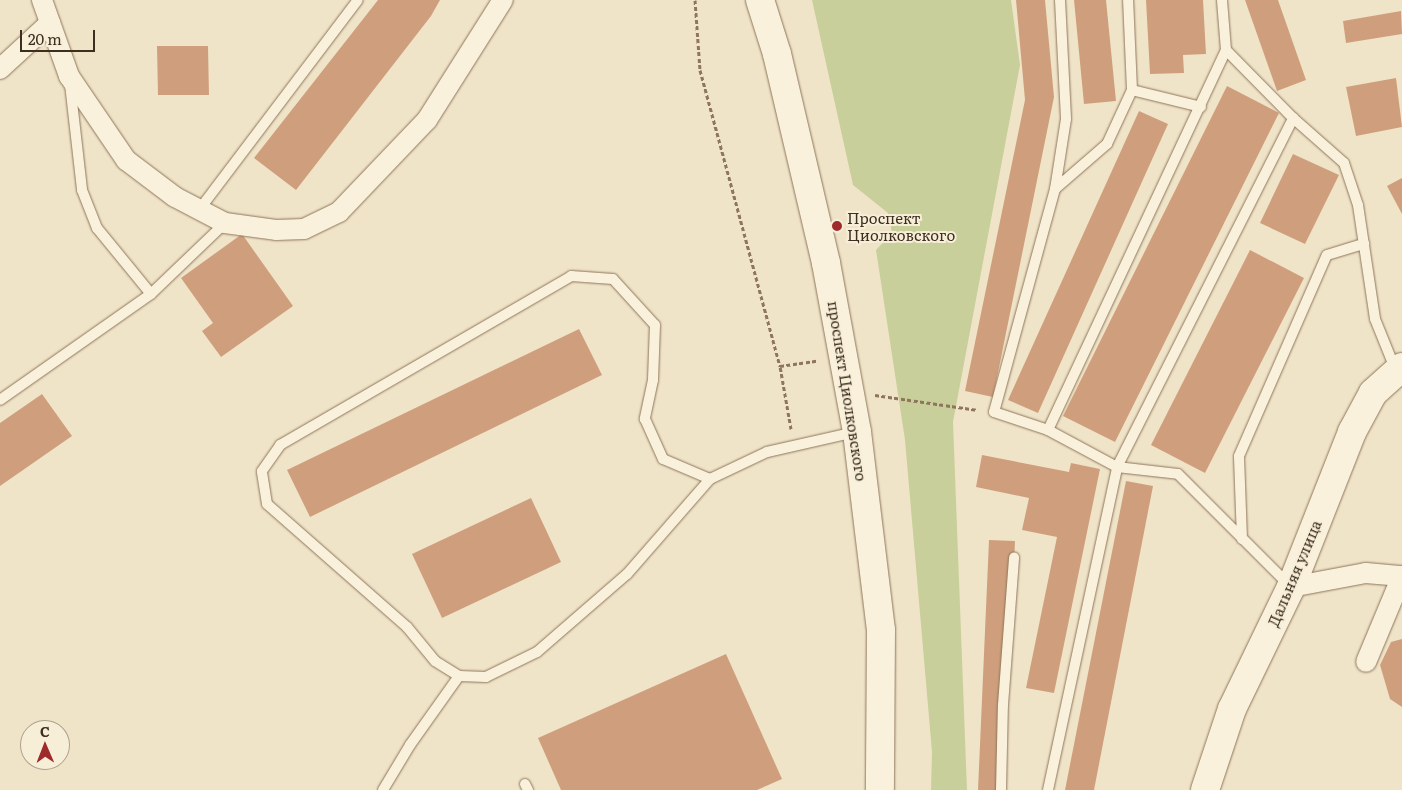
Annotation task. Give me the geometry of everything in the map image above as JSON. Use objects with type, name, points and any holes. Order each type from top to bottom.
[{"type":"main road","name":"проспект Циолковского","points":[[760,0],[777,54],[826,263],[857,432],[882,630],[880,790]]},
{"type":"main road","name":"Дальняя улица","points":[[1205,790],[1232,709],[1290,587],[1352,432],[1373,393],[1399,369]]},
{"type":"street","points":[[42,0],[69,76],[126,160],[199,210],[225,222],[276,230],[304,229],[339,212],[427,120],[503,0]]},
{"type":"street","points":[[0,69],[50,23]]},
{"type":"street","points":[[1290,587],[1366,573],[1402,576],[1366,662]]},
{"type":"lane","points":[[199,210],[358,0]]},
{"type":"lane","points":[[1060,0],[1066,119],[1055,189],[994,412],[1048,430],[1117,467],[1178,474],[1290,587]]},
{"type":"lane","points":[[1055,189],[1108,144],[1132,90],[1128,0]]},
{"type":"lane","points":[[1048,430],[1201,107],[1226,50],[1222,0]]},
{"type":"lane","points":[[1226,50],[1293,118],[1344,163],[1358,205],[1375,319],[1399,369]]},
{"type":"lane","points":[[69,76],[82,190],[97,228],[151,294]]},
{"type":"lane","points":[[1132,90],[1201,107]]},
{"type":"lane","points":[[1048,790],[1117,467],[1293,118]]},
{"type":"lane","points":[[0,400],[151,294],[225,222]]},
{"type":"lane","points":[[1242,539],[1239,456],[1327,255],[1364,244]]},
{"type":"lane","points":[[710,479],[662,459],[645,419],[653,380],[655,325],[613,279],[571,276],[280,446],[262,471],[267,504],[407,627],[435,661],[459,676],[486,677],[537,652],[627,574],[710,479],[767,452],[857,432]]},
{"type":"lane","points":[[1001,790],[1002,704],[1014,557]]},
{"type":"lane","points":[[383,790],[410,745],[459,676]]},
{"type":"path","points":[[696,0],[700,70],[780,366]]},
{"type":"path","points":[[850,392],[994,412]]},
{"type":"green space","points":[[812,0],[1011,0],[1020,65],[953,422],[967,790],[931,790],[932,752],[905,440],[876,250],[892,233],[888,213],[853,185]]},
{"type":"building","points":[[378,0],[440,0],[431,16],[296,190],[254,158]]},
{"type":"building","points":[[1016,0],[1045,0],[1054,97],[993,397],[965,391],[1025,100]]},
{"type":"building","points":[[1074,0],[1106,0],[1116,101],[1084,104]]},
{"type":"building","points":[[1146,0],[1203,0],[1206,54],[1183,55],[1184,73],[1150,74]]},
{"type":"building","points":[[1245,0],[1278,0],[1306,80],[1277,91]]},
{"type":"building","points":[[1401,11],[1402,34],[1346,43],[1343,21]]},
{"type":"building","points":[[157,46],[208,46],[209,95],[158,95]]},
{"type":"building","points":[[1396,78],[1402,127],[1356,136],[1346,87]]},
{"type":"building","points":[[1227,86],[1279,113],[1115,442],[1063,416]]},
{"type":"building","points":[[1139,111],[1168,124],[1038,413],[1008,400]]},
{"type":"building","points":[[1293,154],[1339,175],[1305,244],[1260,223]]},
{"type":"building","points":[[1402,178],[1402,214],[1387,186]]},
{"type":"building","points":[[242,234],[293,306],[221,357],[202,331],[213,323],[181,278]]},
{"type":"building","points":[[1250,250],[1304,278],[1205,473],[1151,445]]},
{"type":"building","points":[[579,329],[602,375],[310,517],[287,470]]},
{"type":"building","points":[[42,394],[72,436],[0,486],[0,423]]},
{"type":"building","points":[[982,455],[1069,472],[1071,463],[1100,469],[1054,693],[1026,688],[1057,537],[1022,530],[1029,498],[976,487]]},
{"type":"building","points":[[1126,481],[1153,486],[1094,790],[1065,790]]},
{"type":"building","points":[[531,498],[561,562],[442,618],[412,554]]},
{"type":"building","points":[[989,540],[1015,541],[1004,790],[978,790]]},
{"type":"building","points":[[1402,639],[1402,707],[1390,699],[1380,665],[1391,642]]},
{"type":"building","points":[[726,654],[782,779],[757,790],[561,790],[538,738]]},
{"type":"place","name":"Проспект Циолковского","points":[[837,226]]}]
